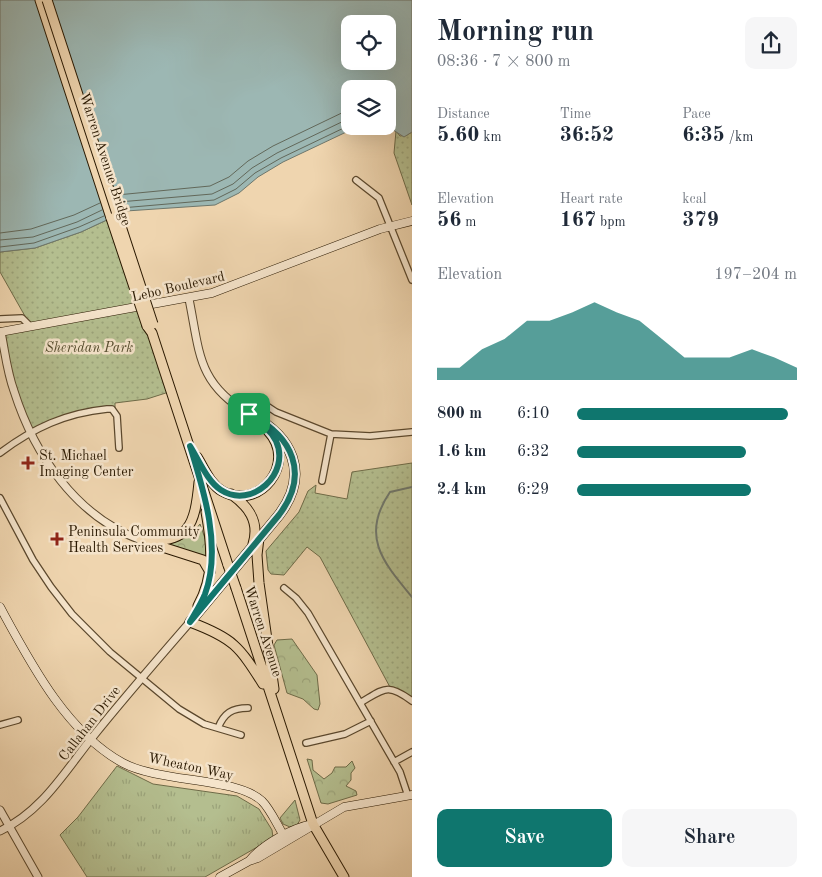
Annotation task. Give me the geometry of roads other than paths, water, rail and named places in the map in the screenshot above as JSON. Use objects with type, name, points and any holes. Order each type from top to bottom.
[{"type":"main road","name":"Warren Avenue Bridge","points":[[40,0],[151,328]]},
{"type":"main road","name":"Warren Avenue Bridge","points":[[47,0],[151,328]]},
{"type":"main road","name":"Lebo Boulevard","points":[[1,332],[189,299],[234,286],[390,226],[412,221]]},
{"type":"main road","name":"Warren Avenue","points":[[151,328],[313,824]]},
{"type":"main road","points":[[231,494],[252,493],[265,487],[275,475],[279,461],[278,448],[272,435],[249,414]]},
{"type":"main road","points":[[190,622],[288,501],[295,474],[293,460],[285,442],[273,429],[249,414]]},
{"type":"main road","points":[[190,446],[210,479],[221,490],[231,494],[246,506],[252,515],[255,531],[251,548]]},
{"type":"main road","points":[[141,540],[164,541],[176,537],[187,530],[195,516],[200,477]]},
{"type":"main road","points":[[190,622],[205,594],[212,557],[200,477]]},
{"type":"main road","points":[[259,538],[257,555],[260,593],[279,719]]},
{"type":"main road","points":[[141,540],[203,560],[210,572]]},
{"type":"main road","name":"Wheaton Way","points":[[0,607],[60,705],[90,740],[122,762],[153,774],[218,785],[250,794],[264,803],[284,836]]},
{"type":"main road","points":[[190,622],[221,634],[236,645],[272,697]]},
{"type":"main road","points":[[249,860],[258,858],[344,806],[410,795]]},
{"type":"main road","points":[[220,877],[284,836],[302,826],[313,824]]},
{"type":"main road","points":[[313,824],[344,877]]},
{"type":"street","points":[[356,180],[379,198],[410,270],[412,280]]},
{"type":"street","points":[[189,299],[202,363],[208,378],[221,394],[249,414]]},
{"type":"street","points":[[0,319],[22,318],[30,326]]},
{"type":"street","points":[[1,332],[12,386],[31,431],[56,474],[71,494],[102,520],[141,540]]},
{"type":"street","points":[[239,408],[253,402],[261,402],[284,416],[331,434],[370,436],[412,432]]},
{"type":"street","points":[[0,452],[31,431],[49,422],[76,413],[107,409],[115,412],[119,448]]},
{"type":"street","points":[[322,481],[331,434]]},
{"type":"street","points":[[0,498],[33,560],[58,597],[110,652],[179,709],[204,724],[241,735]]},
{"type":"street","points":[[284,588],[294,595],[308,612],[394,762],[410,795]]},
{"type":"street","name":"Callahan Drive","points":[[0,831],[10,826],[44,800],[90,740],[190,622]]},
{"type":"street","points":[[360,702],[387,688],[397,690],[412,701]]},
{"type":"street","points":[[218,728],[223,716],[236,708],[248,708]]},
{"type":"street","points":[[0,725],[18,720]]},
{"type":"street","points":[[306,744],[345,734],[371,721]]},
{"type":"street","points":[[394,762],[412,752]]},
{"type":"street","points":[[0,810],[38,877]]},
{"type":"water","points":[[0,0],[412,0],[412,132],[404,137],[396,132],[396,80],[341,80],[341,135],[283,162],[258,177],[239,193],[215,205],[126,211],[81,232],[35,248],[0,252]]},
{"type":"waterway","points":[[412,487],[390,492],[381,508],[376,535],[384,560],[412,597]]},
{"type":"place","name":"St. Michael Imaging Center","points":[[28,463]]},
{"type":"place","name":"Peninsula Community Health Services","points":[[57,539]]},
{"type":"park label","name":"Sheridan Park","points":[[89,347]]}]
